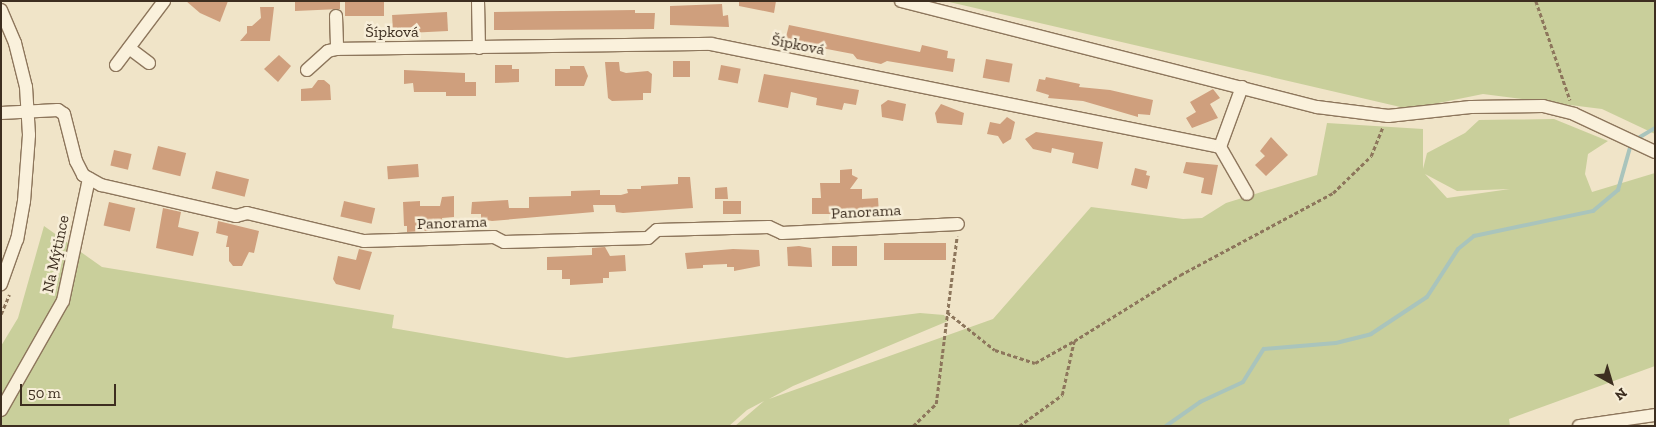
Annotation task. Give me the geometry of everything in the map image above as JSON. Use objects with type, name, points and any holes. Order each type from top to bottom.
[{"type":"street","points":[[116,65],[164,1]]},
{"type":"street","points":[[478,1],[479,48]]},
{"type":"street","points":[[901,1],[1242,87],[1317,108],[1388,116],[1494,106],[1543,106],[1574,114],[1649,149]]},
{"type":"street","points":[[1,10],[15,43],[28,111],[24,201],[17,238],[1,284]]},
{"type":"street","points":[[307,70],[328,51],[337,48],[336,16]]},
{"type":"street","name":"Šípková","points":[[337,48],[479,48],[711,44],[1220,147]]},
{"type":"street","points":[[129,48],[149,63]]},
{"type":"street","points":[[1242,87],[1220,147],[1246,194]]},
{"type":"street","points":[[1,113],[58,110],[64,114],[76,161],[82,175],[89,179]]},
{"type":"street","name":"Panorama","points":[[89,179],[101,185],[236,216],[247,213],[364,241],[494,237],[504,242],[600,240],[648,238],[657,230],[769,227],[782,233],[958,224]]},
{"type":"street","name":"Na Mýtince","points":[[1,410],[63,301],[89,179]]},
{"type":"street","points":[[1579,426],[1655,415]]},
{"type":"path","points":[[1536,1],[1574,114]]},
{"type":"path","points":[[947,312],[995,350],[1035,364],[1180,276],[1333,193],[1371,156],[1388,116]]},
{"type":"path","points":[[913,426],[936,404],[958,224]]},
{"type":"path","points":[[1019,426],[1062,395],[1074,341]]},
{"type":"green space","points":[[945,1],[1655,1],[1655,134],[1602,109],[1483,94],[1409,109]]},
{"type":"green space","points":[[1554,119],[1608,141],[1588,154],[1585,174],[1592,192],[1655,173],[1655,366],[1509,419],[1510,426],[735,426],[764,401],[747,410],[729,426],[1,426],[1,346],[18,318],[44,226],[102,267],[394,315],[392,328],[567,358],[920,313],[944,315],[948,321],[793,386],[769,399],[993,319],[1091,207],[1183,219],[1202,218],[1226,203],[1317,175],[1327,123],[1423,129],[1423,169],[1427,153],[1465,133],[1479,120]],"holes":[[[1425,174],[1457,191],[1510,189],[1447,198]]]},
{"type":"building","points":[[186,1],[228,1],[220,22],[200,13]]},
{"type":"building","points":[[295,1],[340,1],[340,9],[295,11]]},
{"type":"building","points":[[345,1],[384,1],[384,16],[345,16]]},
{"type":"building","points":[[739,1],[776,1],[774,13],[739,6]]},
{"type":"building","points":[[722,4],[723,16],[728,15],[729,27],[670,25],[670,6]]},
{"type":"building","points":[[260,7],[274,7],[270,41],[240,41],[247,33],[247,26],[252,26],[261,18]]},
{"type":"building","points":[[635,10],[635,13],[655,13],[654,29],[494,30],[494,12]]},
{"type":"building","points":[[447,12],[448,31],[393,34],[392,15]]},
{"type":"building","points":[[789,25],[920,52],[922,45],[948,51],[947,58],[955,59],[953,72],[887,61],[881,64],[857,59],[853,54],[785,41]]},
{"type":"building","points":[[279,55],[291,66],[278,82],[264,69]]},
{"type":"building","points":[[986,59],[1013,64],[1009,82],[983,78]]},
{"type":"building","points":[[673,61],[690,61],[690,77],[673,77]]},
{"type":"building","points":[[605,62],[619,62],[620,71],[626,73],[648,71],[652,74],[651,93],[643,93],[643,100],[612,101],[608,98]]},
{"type":"building","points":[[495,65],[512,65],[512,69],[519,69],[519,82],[495,83]]},
{"type":"building","points":[[721,65],[741,69],[738,84],[718,80]]},
{"type":"building","points":[[570,66],[584,66],[588,76],[584,86],[555,86],[555,69],[570,69]]},
{"type":"building","points":[[404,70],[465,73],[465,82],[476,82],[476,96],[446,96],[446,92],[414,92],[413,83],[404,84]]},
{"type":"building","points":[[764,74],[859,90],[856,105],[844,103],[842,110],[816,105],[817,98],[791,92],[788,108],[758,102]]},
{"type":"building","points":[[1046,77],[1080,84],[1079,87],[1110,90],[1153,100],[1150,115],[1138,114],[1138,117],[1083,101],[1048,98],[1049,95],[1036,91],[1039,79],[1045,80]]},
{"type":"building","points":[[318,80],[324,80],[330,85],[331,100],[301,101],[301,89],[312,88]]},
{"type":"building","points":[[1213,89],[1220,98],[1210,104],[1218,118],[1192,128],[1186,118],[1196,112],[1190,102]]},
{"type":"building","points":[[888,100],[906,104],[903,121],[882,117],[881,105]]},
{"type":"building","points":[[941,104],[964,113],[962,125],[937,123],[935,113]]},
{"type":"building","points":[[1007,117],[1015,122],[1011,139],[1003,144],[998,136],[987,134],[990,122],[1000,124]]},
{"type":"building","points":[[1036,132],[1103,142],[1098,169],[1072,163],[1074,153],[1052,148],[1051,153],[1033,149],[1025,139]]},
{"type":"building","points":[[1271,137],[1288,155],[1266,176],[1255,165],[1265,156],[1260,151]]},
{"type":"building","points":[[158,146],[186,153],[180,176],[152,169]]},
{"type":"building","points":[[114,150],[132,154],[128,170],[110,166]]},
{"type":"building","points":[[1186,162],[1218,165],[1212,195],[1201,193],[1204,178],[1183,173]]},
{"type":"building","points":[[418,164],[419,177],[388,179],[387,166]]},
{"type":"building","points":[[1135,168],[1147,171],[1146,175],[1150,176],[1147,189],[1131,185]]},
{"type":"building","points":[[852,169],[852,175],[858,178],[850,189],[862,189],[862,199],[878,198],[879,214],[812,214],[812,198],[821,198],[820,183],[840,183],[840,170]]},
{"type":"building","points":[[216,171],[249,179],[245,197],[212,188]]},
{"type":"building","points":[[678,177],[690,177],[693,208],[623,213],[616,212],[615,205],[593,205],[594,212],[492,221],[481,219],[481,214],[471,214],[472,202],[508,200],[509,208],[529,208],[529,197],[571,196],[571,191],[600,190],[600,195],[621,195],[628,193],[627,189],[641,189],[641,186],[678,184]]},
{"type":"building","points":[[727,187],[728,199],[715,199],[715,188]]},
{"type":"building","points":[[454,196],[454,217],[442,218],[443,230],[407,232],[407,226],[404,226],[403,202],[420,201],[420,206],[440,206],[442,197]]},
{"type":"building","points":[[344,201],[375,208],[372,224],[340,217]]},
{"type":"building","points":[[723,201],[741,201],[741,214],[723,214]]},
{"type":"building","points":[[109,202],[135,208],[130,231],[104,225]]},
{"type":"building","points":[[163,208],[181,212],[178,227],[199,232],[193,256],[156,248]]},
{"type":"building","points":[[218,221],[259,231],[254,253],[249,252],[242,266],[233,266],[229,261],[229,247],[226,247],[228,236],[216,233]]},
{"type":"building","points":[[884,243],[946,243],[946,260],[884,260]]},
{"type":"building","points":[[832,246],[857,246],[857,266],[832,266]]},
{"type":"building","points":[[605,247],[610,256],[625,255],[626,271],[609,272],[609,278],[603,278],[603,283],[570,285],[570,279],[562,279],[562,270],[547,270],[547,257],[592,255],[592,248]]},
{"type":"building","points":[[787,247],[811,248],[812,267],[788,266]]},
{"type":"building","points":[[359,249],[372,252],[360,290],[336,284],[333,279],[338,256],[356,260]]},
{"type":"building","points":[[733,249],[759,250],[760,266],[734,271],[734,267],[727,267],[727,264],[703,265],[703,268],[687,269],[685,253]]},
{"type":"waterway","points":[[1635,140],[1655,128]]},
{"type":"waterway","points":[[1166,426],[1200,402],[1243,382],[1264,349],[1336,343],[1371,334],[1427,297],[1458,249],[1474,236],[1593,211],[1618,190],[1631,144]]}]
